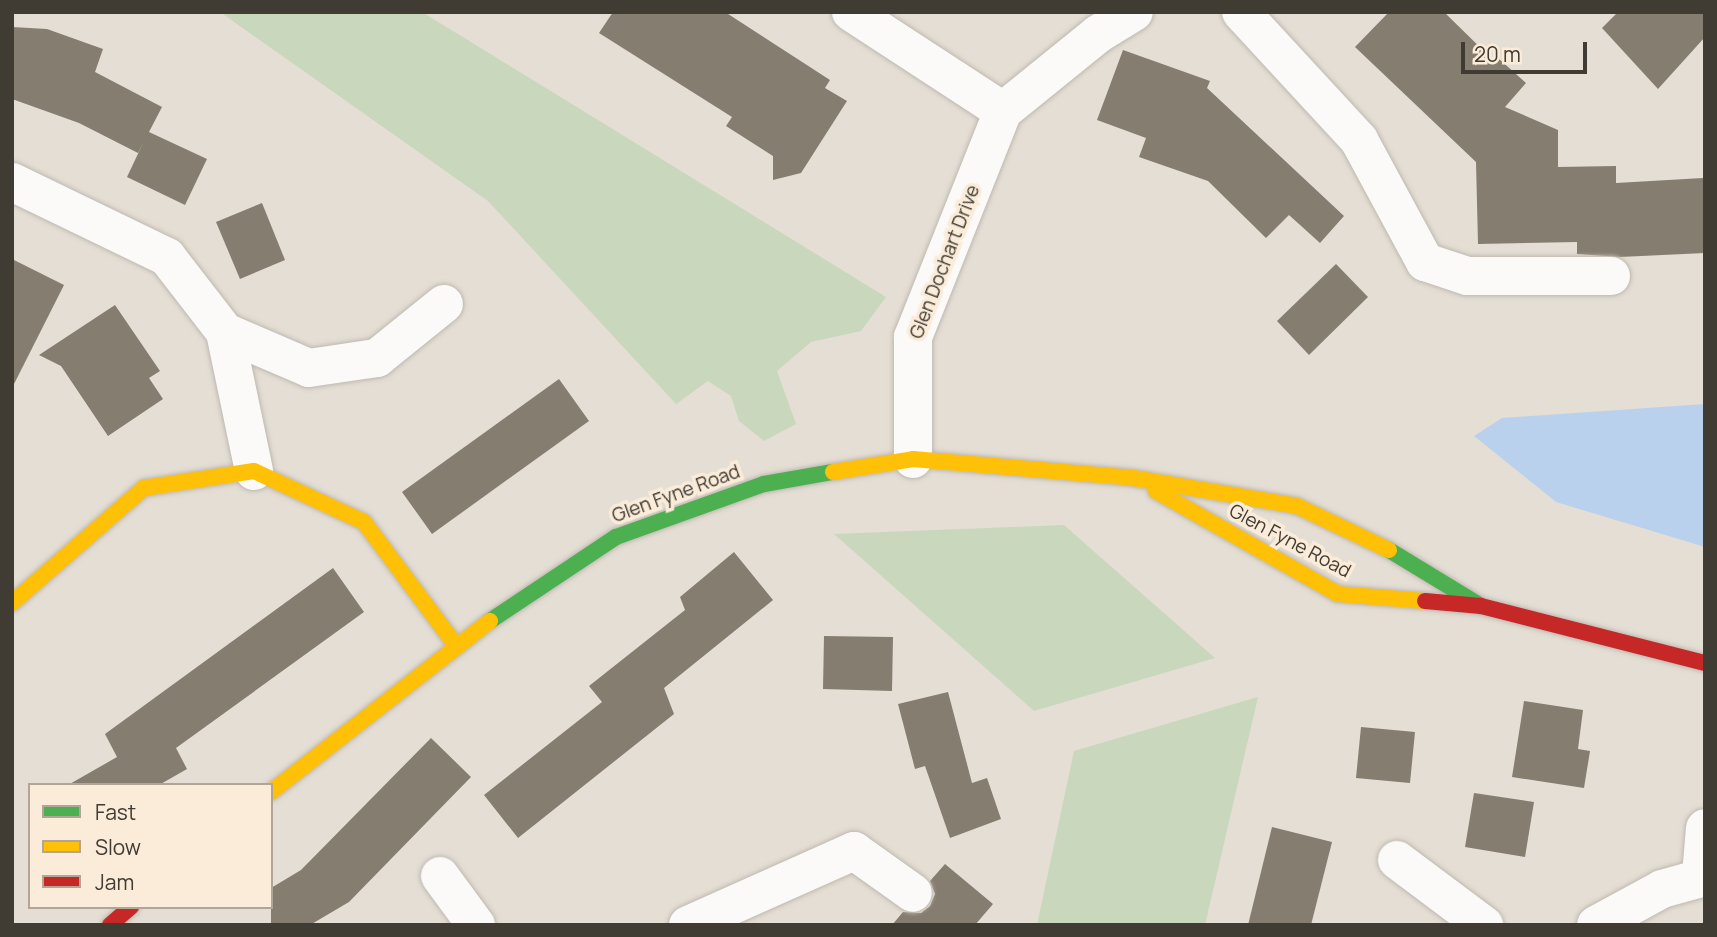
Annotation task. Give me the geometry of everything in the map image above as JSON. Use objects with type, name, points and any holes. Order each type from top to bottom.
[{"type":"street","points":[[851,12],[1003,111]]},
{"type":"street","name":"Glen Dochart Drive","points":[[913,459],[913,337],[1003,111],[1098,34],[1134,12]]},
{"type":"street","points":[[1241,12],[1359,140],[1425,262],[1467,276],[1611,276]]},
{"type":"street","points":[[12,182],[167,257],[225,332],[254,471]]},
{"type":"street","points":[[225,332],[309,368],[377,358],[444,304]]},
{"type":"street","name":"Glen Fyne Road","points":[[273,790],[454,644],[616,537],[764,484],[913,459],[1133,478],[1297,506],[1383,546],[1481,606]]},
{"type":"street","points":[[12,603],[144,488],[254,471],[364,522],[454,644]]},
{"type":"street","name":"Glen Fyne Road","points":[[1133,478],[1338,594],[1481,606],[1705,663]]},
{"type":"street","points":[[1596,925],[1662,890],[1703,876],[1705,828]]},
{"type":"street","points":[[688,925],[853,851],[913,893]]},
{"type":"street","points":[[1397,860],[1484,925]]},
{"type":"street","points":[[440,876],[476,925]]},
{"type":"street","points":[[110,925],[129,909]]},
{"type":"green space","points":[[220,12],[422,12],[886,297],[861,331],[811,342],[777,371],[796,424],[764,441],[739,421],[731,396],[708,381],[676,404],[488,201]]},
{"type":"green space","points":[[1064,525],[1215,658],[1034,711],[834,534]]},
{"type":"green space","points":[[1258,697],[1205,925],[1037,925],[1074,751]]},
{"type":"water","points":[[1705,404],[1705,547],[1556,502],[1474,436],[1502,418]]},
{"type":"building","points":[[613,12],[725,12],[830,80],[825,88],[847,101],[801,173],[773,180],[773,156],[726,126],[732,117],[599,33]]},
{"type":"building","points":[[1389,12],[1444,12],[1494,61],[1498,58],[1526,83],[1505,107],[1558,130],[1558,167],[1616,166],[1616,183],[1703,178],[1705,253],[1620,257],[1577,254],[1577,242],[1478,244],[1476,162],[1355,47]]},
{"type":"building","points":[[1618,12],[1705,12],[1705,37],[1658,89],[1602,28]]},
{"type":"building","points":[[12,27],[47,29],[103,49],[95,72],[162,107],[149,132],[207,159],[185,205],[127,177],[144,141],[138,153],[79,123],[12,99]]},
{"type":"building","points":[[1123,50],[1210,81],[1207,88],[1344,216],[1320,243],[1289,215],[1266,238],[1208,181],[1139,157],[1146,138],[1097,120]]},
{"type":"building","points":[[262,203],[285,260],[240,279],[216,222]]},
{"type":"building","points":[[12,259],[64,285],[12,388]]},
{"type":"building","points":[[1336,264],[1368,297],[1309,355],[1277,321]]},
{"type":"building","points":[[115,305],[160,371],[149,378],[163,399],[108,436],[61,366],[39,355]]},
{"type":"building","points":[[559,379],[589,421],[432,534],[402,492]]},
{"type":"building","points":[[734,552],[773,600],[664,688],[674,714],[518,838],[484,795],[602,702],[589,686],[685,610],[680,597]]},
{"type":"building","points":[[333,568],[364,612],[176,748],[187,769],[162,783],[72,783],[117,757],[105,734]]},
{"type":"building","points":[[824,636],[893,637],[892,691],[823,689]]},
{"type":"building","points":[[948,692],[972,783],[987,778],[1001,819],[950,838],[925,766],[915,769],[898,704]]},
{"type":"building","points":[[1524,701],[1583,710],[1578,749],[1590,751],[1584,788],[1512,777]]},
{"type":"building","points":[[1361,727],[1415,732],[1410,783],[1356,778]]},
{"type":"building","points":[[431,738],[471,777],[349,902],[310,925],[271,925],[273,887],[301,870]]},
{"type":"building","points":[[1474,793],[1534,802],[1525,857],[1465,847]]},
{"type":"building","points":[[1272,827],[1332,842],[1311,925],[1248,925]]},
{"type":"building","points":[[945,864],[993,904],[975,925],[892,925],[903,912],[921,913],[930,906],[935,894],[930,881]]},
{"type":"traffic: fast","points":[[490,621],[616,537],[764,484],[833,472]]},
{"type":"traffic: fast","points":[[1389,550],[1481,606]]},
{"type":"traffic: slow","points":[[833,472],[913,459],[1133,478],[1297,506],[1389,550]]},
{"type":"traffic: slow","points":[[12,603],[144,488],[254,471],[364,522],[455,644]]},
{"type":"traffic: slow","points":[[1156,491],[1338,594],[1425,601]]},
{"type":"traffic: slow","points":[[273,790],[490,621]]},
{"type":"traffic: jam","points":[[1425,601],[1481,606],[1705,663]]},
{"type":"traffic: jam","points":[[110,925],[129,909]]}]
